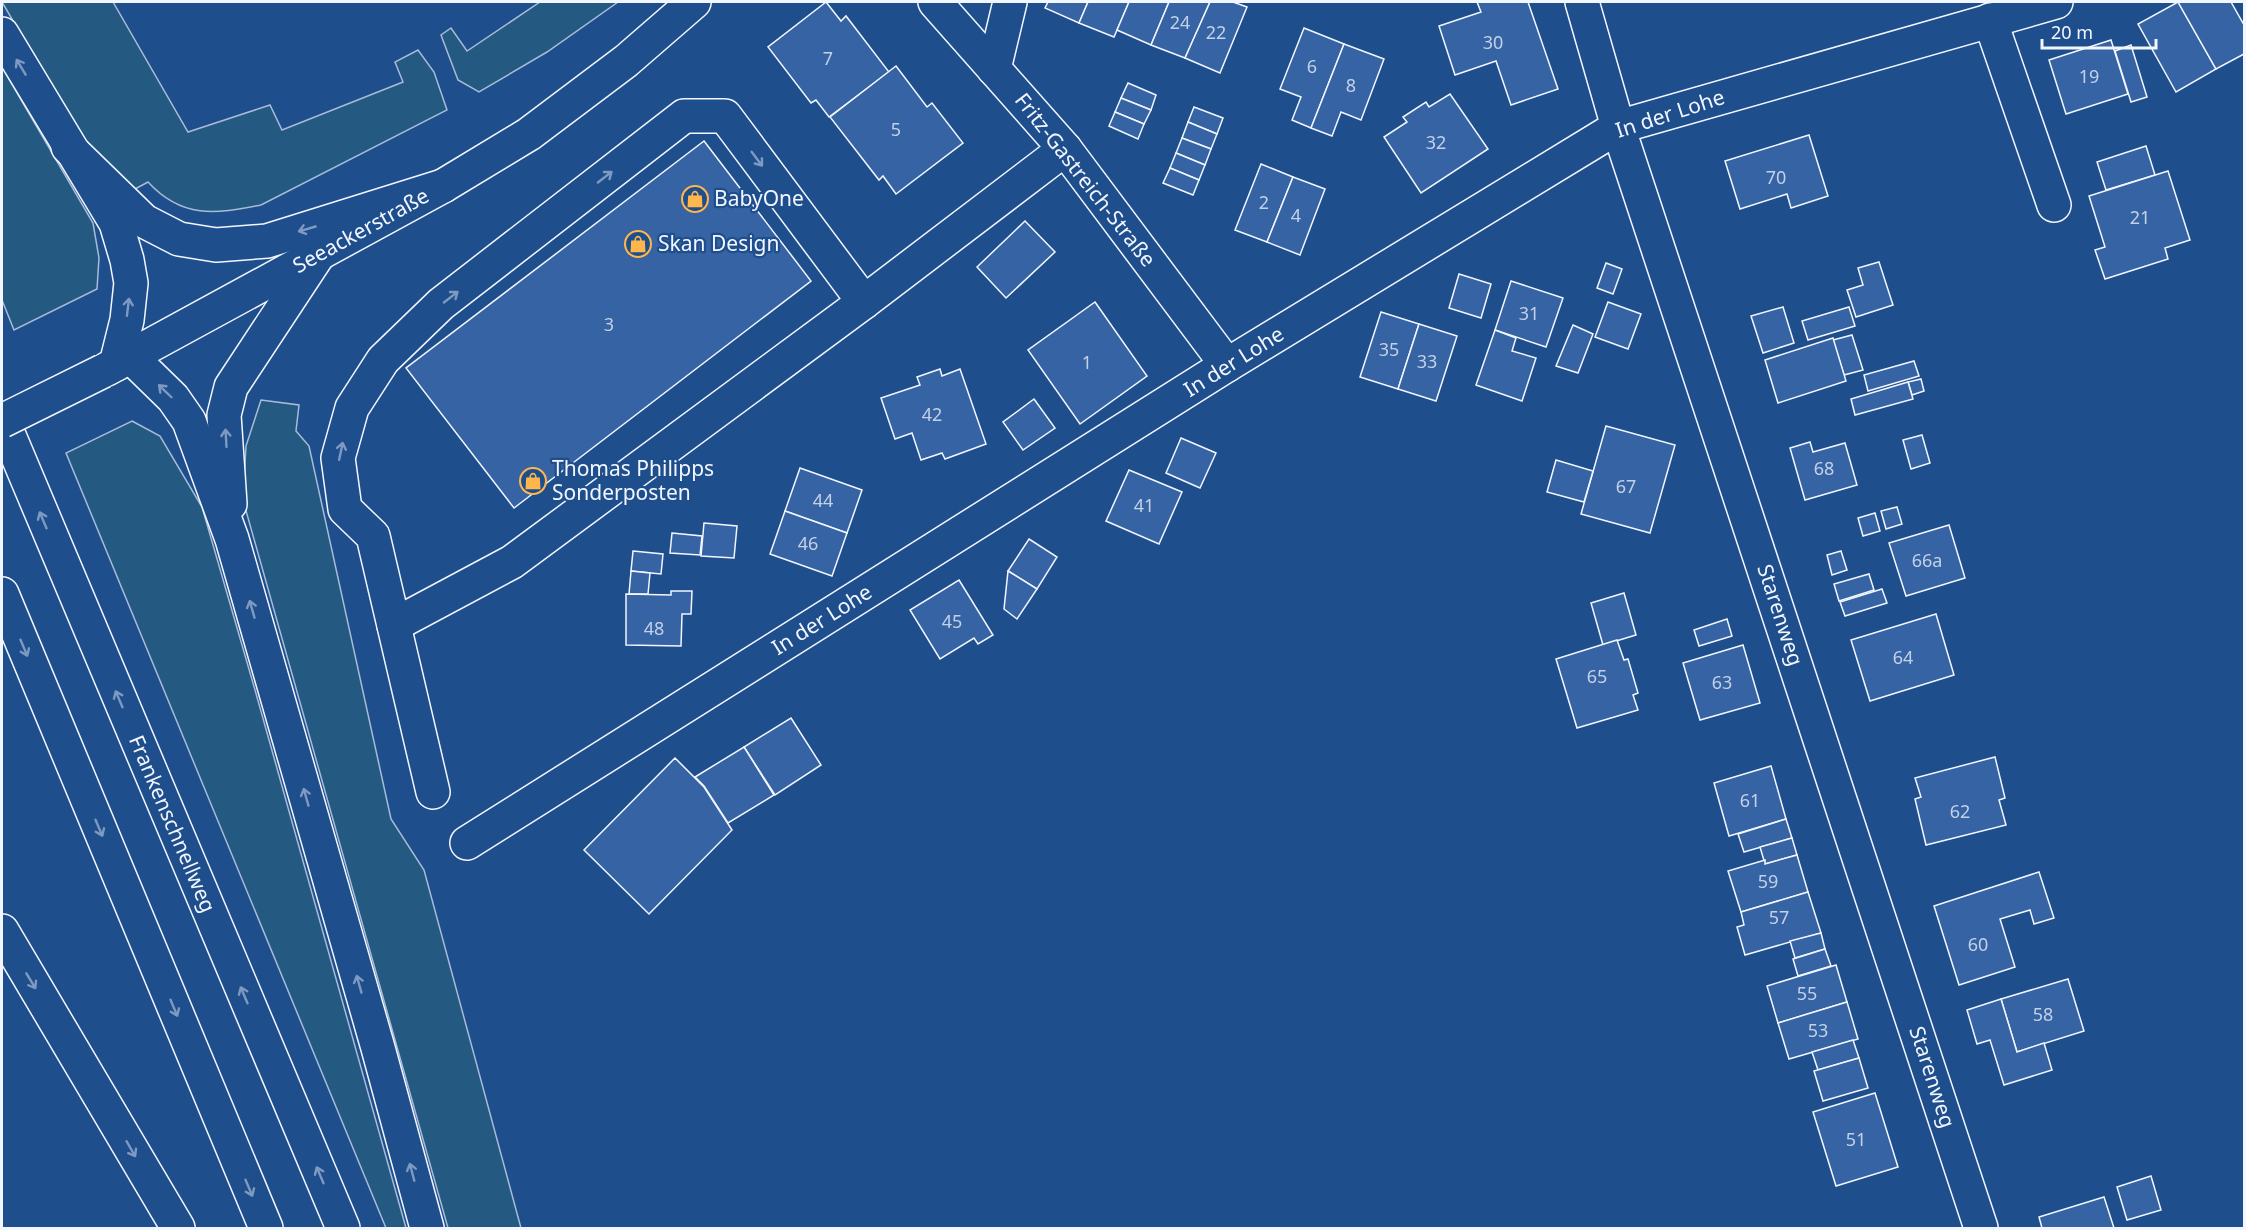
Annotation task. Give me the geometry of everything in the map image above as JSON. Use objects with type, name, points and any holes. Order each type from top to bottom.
[{"type":"main road","name":"Seeackerstraße","points":[[2,420],[116,364],[443,186],[529,134],[626,61],[694,2]]},
{"type":"main road","name":"Fritz-Gastreich-Straße","points":[[935,2],[1065,149],[1227,365]]},
{"type":"main road","points":[[994,69],[1010,2]]},
{"type":"main road","name":"Starenweg","points":[[1582,2],[1618,127],[1982,1228]]},
{"type":"main road","name":"In der Lohe","points":[[467,843],[1227,365],[1618,127],[2056,2]]},
{"type":"main road","points":[[1990,20],[2054,206]]},
{"type":"main road","points":[[2,34],[68,147],[116,223],[131,283],[127,320],[116,364],[173,398],[189,422],[232,538],[427,1228]]},
{"type":"main road","points":[[433,792],[373,536],[345,509],[338,458],[352,408],[383,360],[441,304],[684,116],[725,116],[864,302]]},
{"type":"main road","points":[[68,147],[144,221],[179,239],[216,245],[267,241],[443,186]]},
{"type":"main road","points":[[394,625],[512,562],[864,302],[1065,149]]},
{"type":"main road","points":[[232,538],[224,415],[231,387],[318,255]]},
{"type":"main road","name":"Frankenschnellweg","points":[[2,420],[343,1228]]},
{"type":"main road","points":[[2,594],[266,1228]]},
{"type":"main road","points":[[2,931],[178,1228]]},
{"type":"shaded area","points":[[2,2],[113,2],[188,132],[270,105],[282,130],[403,82],[395,62],[418,50],[434,72],[447,110],[261,205],[214,211],[187,208],[161,194],[148,182],[135,189],[113,173],[77,131]]},
{"type":"shaded area","points":[[540,2],[618,2],[547,52],[479,92],[458,80],[441,35],[451,28],[467,51]]},
{"type":"shaded area","points":[[2,67],[93,223],[99,258],[97,289],[14,330],[2,300]]},
{"type":"shaded area","points":[[261,400],[299,405],[296,431],[309,446],[391,819],[424,870],[521,1228],[448,1228],[243,500],[246,446]]},
{"type":"shaded area","points":[[132,421],[160,436],[202,507],[406,1228],[386,1228],[66,453]]},
{"type":"building","points":[[826,2],[841,21],[846,16],[889,72],[829,117],[816,100],[811,103],[768,47]]},
{"type":"building","points":[[1048,2],[1088,2],[1079,23],[1045,8]]},
{"type":"building","points":[[1088,2],[1129,2],[1114,37],[1079,23]]},
{"type":"building","points":[[1129,2],[1169,2],[1151,45],[1117,30]]},
{"type":"building","points":[[1169,2],[1210,2],[1185,58],[1151,45]]},
{"type":"building","points":[[1210,2],[1233,2],[1247,7],[1220,73],[1185,58]]},
{"type":"building","points":[[1477,2],[1528,2],[1558,89],[1511,105],[1496,61],[1455,75],[1439,26],[1481,12]]},
{"type":"building","points":[[2178,2],[2216,69],[2176,92],[2138,24]]},
{"type":"building","points":[[2178,2],[2231,2],[2244,25],[2244,54],[2216,69]]},
{"type":"building","points":[[1304,28],[1344,44],[1311,128],[1292,120],[1301,97],[1280,89]]},
{"type":"building","points":[[2111,40],[2128,94],[2066,114],[2049,60]]},
{"type":"building","points":[[1344,44],[1384,59],[1361,120],[1341,112],[1332,136],[1311,128]]},
{"type":"building","points":[[2131,45],[2147,97],[2131,102],[2115,51]]},
{"type":"building","points":[[896,66],[927,107],[932,103],[963,143],[896,194],[883,176],[879,180],[830,117]]},
{"type":"building","points":[[1128,83],[1156,95],[1151,110],[1121,98]]},
{"type":"building","points":[[1450,94],[1488,149],[1421,193],[1384,137],[1407,122],[1403,117],[1426,102],[1429,107]]},
{"type":"building","points":[[1121,98],[1151,110],[1144,124],[1115,112]]},
{"type":"building","points":[[1194,107],[1223,118],[1217,134],[1188,122]]},
{"type":"building","points":[[1115,112],[1144,124],[1138,139],[1109,126]]},
{"type":"building","points":[[1188,122],[1217,134],[1211,149],[1182,138]]},
{"type":"building","points":[[1809,135],[1828,196],[1791,208],[1787,194],[1740,209],[1725,161]]},
{"type":"building","points":[[1182,138],[1211,149],[1205,165],[1176,153]]},
{"type":"building","points":[[704,141],[811,281],[514,508],[406,368]]},
{"type":"building","points":[[2146,146],[2155,175],[2106,190],[2097,162]]},
{"type":"building","points":[[1176,153],[1205,165],[1199,180],[1170,168]]},
{"type":"building","points":[[1261,164],[1293,177],[1267,242],[1235,230]]},
{"type":"building","points":[[1170,168],[1199,180],[1193,195],[1163,183]]},
{"type":"building","points":[[2168,171],[2190,240],[2165,248],[2168,259],[2105,279],[2095,250],[2105,247],[2089,196]]},
{"type":"building","points":[[1293,177],[1325,189],[1300,255],[1267,242]]},
{"type":"building","points":[[1025,221],[1055,252],[1006,298],[977,267]]},
{"type":"building","points":[[1879,262],[1893,305],[1856,317],[1847,290],[1863,285],[1858,268]]},
{"type":"building","points":[[1606,263],[1622,269],[1613,294],[1597,288]]},
{"type":"building","points":[[1459,274],[1491,284],[1481,318],[1449,308]]},
{"type":"building","points":[[1511,281],[1563,298],[1546,347],[1495,330]]},
{"type":"building","points":[[1095,302],[1147,376],[1080,424],[1028,350]]},
{"type":"building","points":[[1608,302],[1641,314],[1628,349],[1595,337]]},
{"type":"building","points":[[1783,307],[1794,343],[1763,353],[1751,316]]},
{"type":"building","points":[[1849,307],[1855,326],[1808,340],[1802,321]]},
{"type":"building","points":[[1381,312],[1419,324],[1398,389],[1360,377]]},
{"type":"building","points":[[1419,324],[1457,336],[1436,401],[1398,389]]},
{"type":"building","points":[[1573,325],[1593,334],[1578,373],[1556,366]]},
{"type":"building","points":[[1495,330],[1516,338],[1512,351],[1536,358],[1522,401],[1476,385]]},
{"type":"building","points":[[1852,335],[1863,370],[1844,375],[1833,340]]},
{"type":"building","points":[[1833,338],[1846,381],[1778,403],[1765,360]]},
{"type":"building","points":[[1914,361],[1919,376],[1868,391],[1864,375]]},
{"type":"building","points":[[940,369],[942,376],[960,369],[986,444],[945,459],[942,453],[921,460],[912,433],[895,439],[881,398],[920,385],[917,377]]},
{"type":"building","points":[[1921,379],[1924,391],[1912,395],[1908,382]]},
{"type":"building","points":[[1908,382],[1913,399],[1855,415],[1851,399]]},
{"type":"building","points":[[1034,399],[1055,428],[1023,450],[1003,422]]},
{"type":"building","points":[[1606,426],[1675,445],[1650,533],[1581,514]]},
{"type":"building","points":[[1922,435],[1930,463],[1911,469],[1903,440]]},
{"type":"building","points":[[1181,438],[1216,453],[1200,488],[1166,473]]},
{"type":"building","points":[[1810,442],[1813,452],[1845,443],[1857,485],[1805,500],[1790,448]]},
{"type":"building","points":[[1556,460],[1593,471],[1584,502],[1547,492]]},
{"type":"building","points":[[800,468],[862,490],[847,533],[785,511]]},
{"type":"building","points":[[1129,470],[1182,492],[1159,544],[1106,521]]},
{"type":"building","points":[[1897,507],[1902,524],[1886,529],[1881,511]]},
{"type":"building","points":[[785,511],[847,533],[832,576],[770,554]]},
{"type":"building","points":[[1875,513],[1880,531],[1863,536],[1858,518]]},
{"type":"building","points":[[704,523],[737,526],[734,558],[701,556]]},
{"type":"building","points":[[1949,525],[1965,578],[1906,596],[1889,543]]},
{"type":"building","points":[[672,533],[702,536],[700,555],[670,553]]},
{"type":"building","points":[[1029,539],[1057,557],[1037,589],[1008,571]]},
{"type":"building","points":[[633,551],[663,554],[661,574],[631,571]]},
{"type":"building","points":[[1841,551],[1847,570],[1832,575],[1827,555]]},
{"type":"building","points":[[631,571],[650,573],[648,594],[629,594]]},
{"type":"building","points":[[1008,571],[1037,589],[1017,619],[1004,609]]},
{"type":"building","points":[[1869,574],[1874,590],[1839,601],[1834,584]]},
{"type":"building","points":[[959,580],[993,635],[978,644],[974,638],[940,659],[910,610]]},
{"type":"building","points":[[1882,589],[1887,603],[1845,616],[1840,602]]},
{"type":"building","points":[[671,591],[692,591],[691,614],[682,614],[681,646],[626,645],[626,594],[671,595]]},
{"type":"building","points":[[1624,593],[1636,635],[1603,645],[1591,603]]},
{"type":"building","points":[[1936,614],[1954,675],[1870,701],[1851,640]]},
{"type":"building","points":[[1727,619],[1732,636],[1699,646],[1694,630]]},
{"type":"building","points":[[1617,640],[1624,660],[1628,659],[1638,693],[1633,695],[1638,710],[1577,728],[1556,659]]},
{"type":"building","points":[[1743,645],[1760,703],[1700,720],[1683,663]]},
{"type":"building","points":[[791,718],[821,765],[775,795],[744,747]]},
{"type":"building","points":[[744,747],[774,795],[728,823],[704,786],[695,777]]},
{"type":"building","points":[[1995,757],[2005,798],[1999,800],[2006,825],[1926,845],[1915,799],[1921,797],[1915,778]]},
{"type":"building","points":[[675,758],[704,787],[732,830],[649,914],[584,850]]},
{"type":"building","points":[[1771,766],[1786,819],[1729,836],[1714,783]]},
{"type":"building","points":[[1786,819],[1792,838],[1744,852],[1738,834]]},
{"type":"building","points":[[1792,838],[1797,855],[1765,864],[1760,847]]},
{"type":"building","points":[[1797,855],[1808,892],[1741,912],[1728,871],[1765,860],[1765,864]]},
{"type":"building","points":[[2039,872],[2054,918],[2034,924],[2030,910],[2000,919],[2015,967],[1959,985],[1934,906]]},
{"type":"building","points":[[1808,892],[1821,933],[1745,955],[1737,927],[1744,925],[1741,912]]},
{"type":"building","points":[[1821,933],[1825,949],[1795,958],[1790,941]]},
{"type":"building","points":[[1825,949],[1831,966],[1798,976],[1793,959]]},
{"type":"building","points":[[1836,965],[1847,1002],[1778,1023],[1767,986]]},
{"type":"building","points":[[2068,979],[2084,1031],[2017,1052],[2001,999]]},
{"type":"building","points":[[2001,999],[2017,1052],[2044,1043],[2052,1070],[2004,1085],[1990,1040],[1977,1044],[1967,1010]]},
{"type":"building","points":[[1847,1002],[1858,1039],[1789,1059],[1778,1023]]},
{"type":"building","points":[[1853,1040],[1859,1058],[1818,1070],[1812,1052]]},
{"type":"building","points":[[1859,1058],[1868,1088],[1823,1101],[1814,1071]]},
{"type":"building","points":[[1875,1093],[1898,1167],[1836,1186],[1813,1112]]},
{"type":"building","points":[[2151,1176],[2161,1210],[2127,1220],[2117,1187]]},
{"type":"building","points":[[2104,1197],[2114,1228],[2042,1228],[2039,1217]]},
{"type":"place","name":"BabyOne","points":[[695,199]]},
{"type":"place","name":"Skan Design","points":[[638,244]]},
{"type":"place","name":"Thomas Philipps Sonderposten","points":[[533,481]]}]
